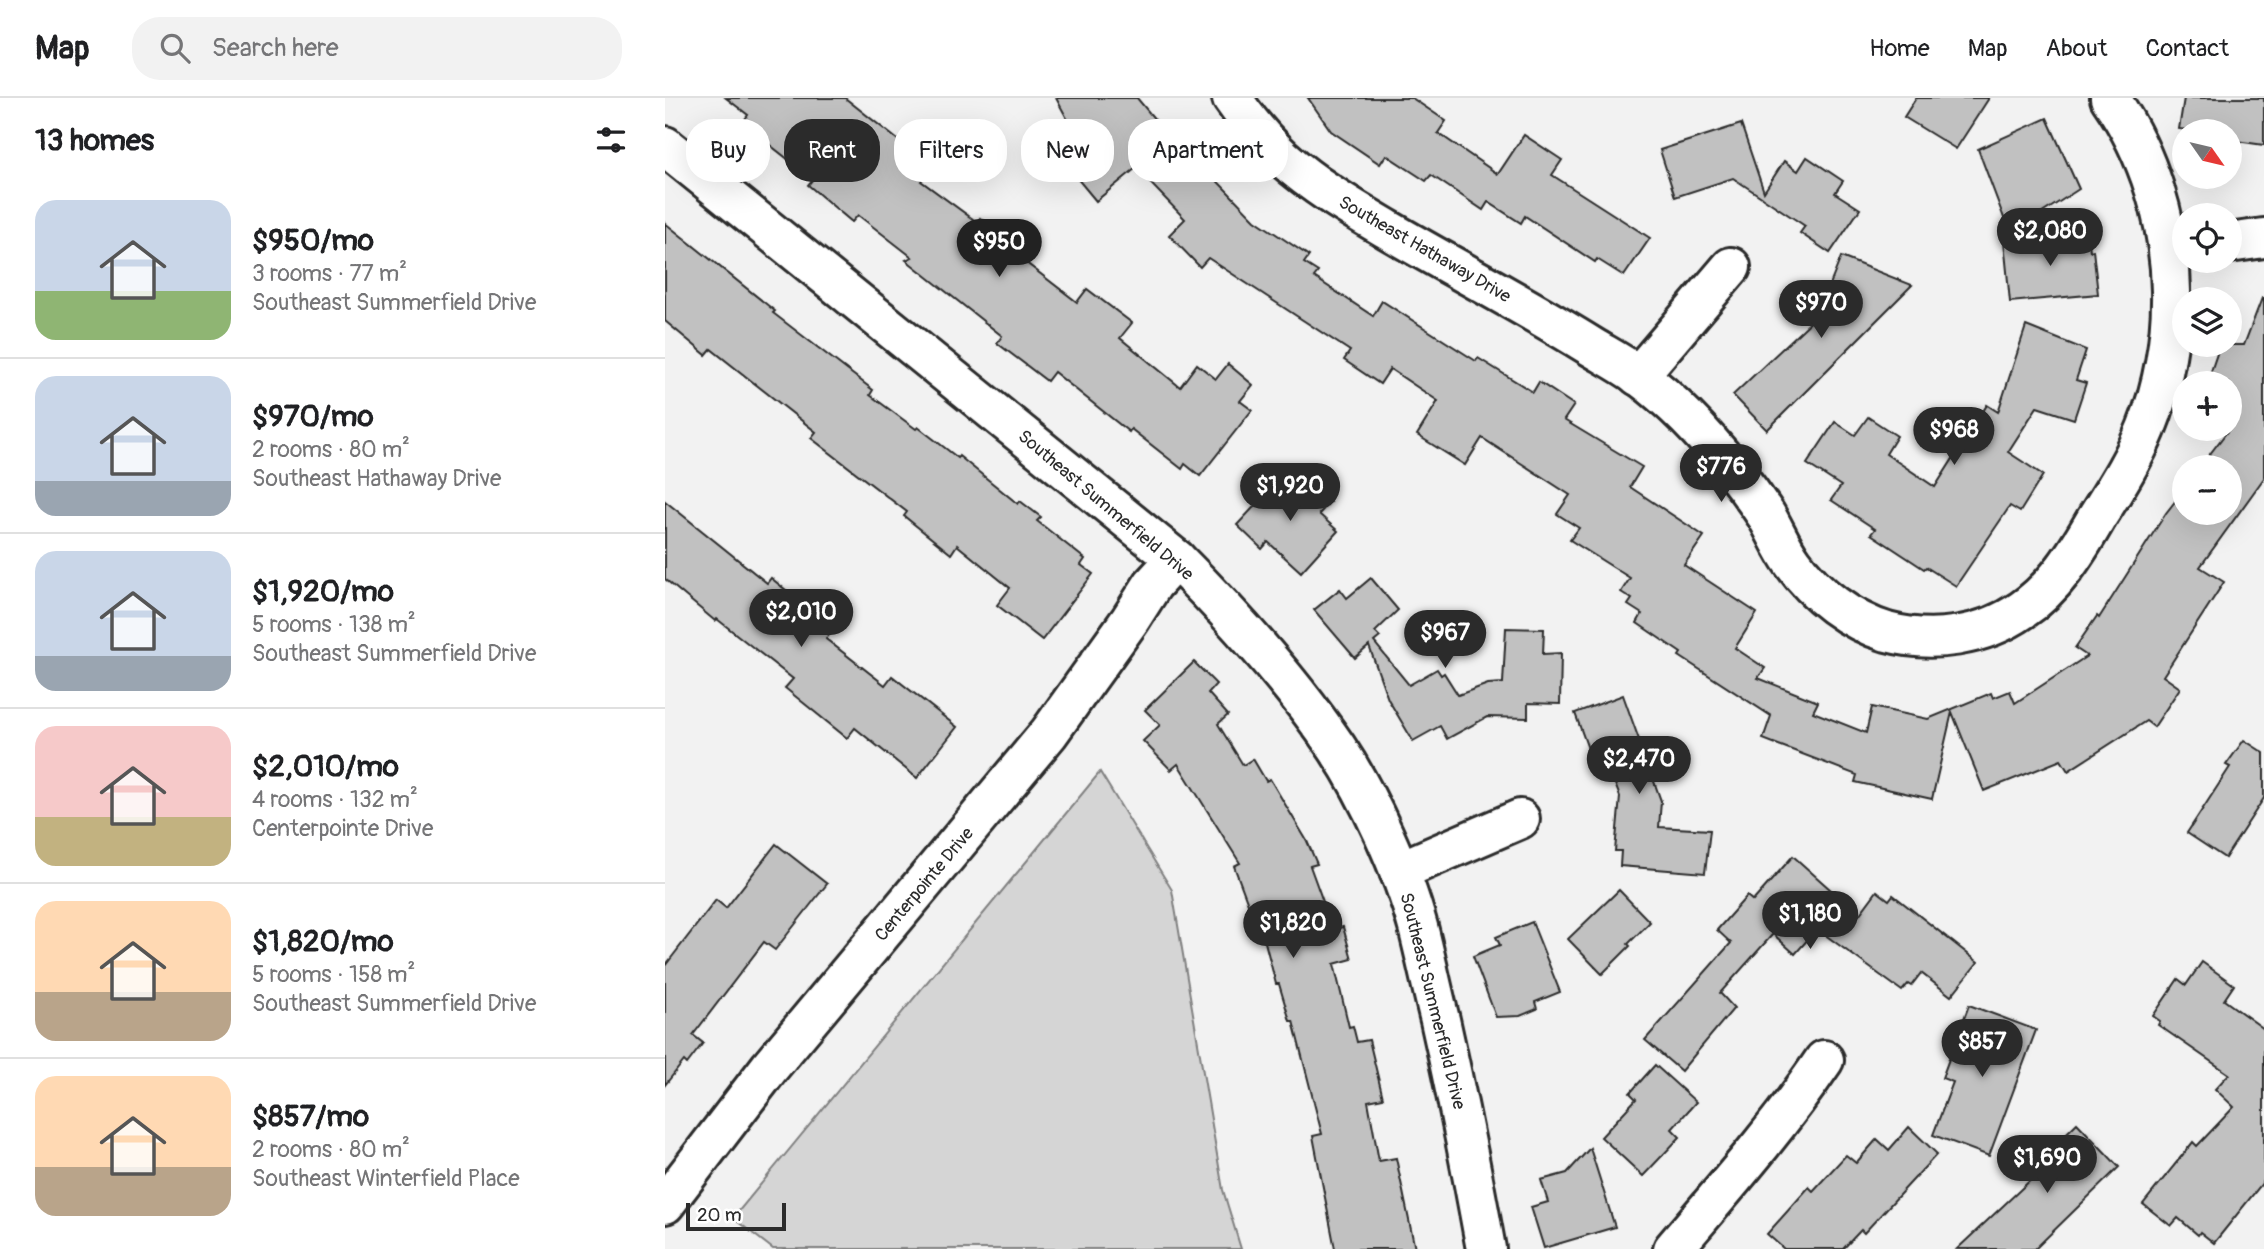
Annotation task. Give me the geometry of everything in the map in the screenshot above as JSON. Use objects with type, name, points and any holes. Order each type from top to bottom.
[{"type":"street","name":"Southeast Hathaway Drive","points":[[1232,98],[1252,127],[1282,158],[1329,195],[1544,317],[1639,376],[1688,419],[1732,469],[1765,514],[1793,564],[1822,596],[1858,620],[1885,631],[1915,638],[1943,638],[1984,630],[2021,611],[2042,594],[2067,564],[2119,482],[2151,415],[2166,358],[2174,273]]},
{"type":"street","name":"Southeast Hathaway Drive","points":[[2111,98],[2148,169],[2172,235]]},
{"type":"street","name":"Southeast Summerfield Drive","points":[[665,146],[1176,559],[1238,621],[1293,687],[1339,750],[1372,811],[1399,871],[1418,926],[1455,1088],[1486,1249]]},
{"type":"street","points":[[2242,241],[2264,238]]},
{"type":"street","points":[[1639,376],[1731,267]]},
{"type":"street","name":"Centerpointe Drive","points":[[665,1204],[770,1067],[1049,733],[1153,584],[1176,559]]},
{"type":"street","points":[[1399,871],[1520,819]]},
{"type":"street","points":[[1673,1249],[1807,1086],[1824,1060]]},
{"type":"shaded area","points":[[1100,772],[1172,890],[1223,1190],[1241,1249],[773,1249],[733,1218]]},
{"type":"building","points":[[726,98],[845,98],[871,119],[784,119],[784,156],[770,145],[770,119],[745,119],[748,115]]},
{"type":"building","points":[[1056,98],[1137,98],[1154,119],[1128,119],[1128,175],[1096,201],[1080,182],[1114,182],[1114,119],[1067,119]]},
{"type":"building","points":[[1308,98],[1412,98],[1446,121],[1438,133],[1498,174],[1524,135],[1562,160],[1552,175],[1650,238],[1624,276],[1597,259],[1595,262],[1525,216],[1521,223],[1488,202],[1483,210],[1431,175],[1426,181],[1386,155],[1380,164],[1331,131]]},
{"type":"building","points":[[1916,98],[1989,98],[1956,149],[1904,117]]},
{"type":"building","points":[[2184,98],[2264,98],[2264,145],[2242,142],[2242,119],[2181,119]]},
{"type":"building","points":[[2047,118],[2079,189],[2010,234],[1978,149]]},
{"type":"building","points":[[1741,124],[1764,192],[1784,161],[1798,171],[1807,157],[1843,181],[1835,193],[1860,209],[1830,253],[1800,233],[1805,226],[1733,178],[1675,197],[1660,150]]},
{"type":"building","points":[[880,126],[894,137],[894,182],[922,182],[977,222],[980,218],[1023,254],[1020,258],[1077,302],[1087,289],[1132,323],[1120,338],[1180,387],[1197,364],[1216,379],[1228,364],[1253,385],[1240,401],[1252,410],[1200,476],[1185,464],[1182,469],[1131,429],[1129,432],[1054,372],[1047,381],[997,343],[1002,336],[906,260],[912,257],[858,215],[852,222],[808,185],[810,182],[880,182]]},
{"type":"building","points":[[1149,182],[1218,182],[1255,220],[1309,256],[1304,263],[1318,272],[1314,277],[1373,316],[1382,301],[1476,361],[1478,358],[1533,392],[1539,382],[1574,405],[1564,420],[1642,467],[1630,487],[1704,536],[1684,565],[1757,613],[1735,648],[1765,668],[1758,678],[1818,702],[1813,712],[1866,733],[1872,707],[1928,719],[1991,693],[1993,698],[2010,691],[2015,703],[2087,656],[2075,648],[2097,616],[2099,618],[2172,505],[2172,525],[2230,525],[2200,567],[2224,582],[2163,676],[2180,688],[2154,727],[2146,721],[2068,771],[2061,760],[1984,791],[1952,712],[1932,799],[1855,782],[1857,775],[1763,739],[1771,716],[1679,656],[1681,653],[1637,623],[1642,614],[1628,605],[1632,599],[1621,592],[1630,578],[1570,540],[1579,528],[1557,514],[1570,495],[1482,438],[1465,465],[1417,435],[1438,401],[1390,369],[1380,384],[1344,360],[1350,351],[1208,258],[1200,267],[1169,235],[1185,219]]},
{"type":"building","points":[[665,223],[775,311],[773,313],[873,390],[870,395],[958,458],[959,456],[1018,504],[1020,501],[1041,517],[1037,521],[1085,559],[1081,565],[1093,574],[1042,640],[997,605],[1010,588],[957,545],[951,554],[904,516],[907,512],[811,438],[816,432],[711,349],[706,355],[665,321]]},
{"type":"building","points":[[2088,233],[2090,251],[2093,250],[2098,294],[2010,302],[2004,241]]},
{"type":"building","points":[[1841,257],[1912,285],[1767,430],[1733,395],[1818,315]]},
{"type":"building","points":[[2262,298],[2264,298],[2264,478],[2242,509],[2242,455],[2209,455],[2220,441],[2242,441],[2242,371],[2211,371],[2216,357],[2242,357],[2242,345]]},
{"type":"building","points":[[2026,326],[2086,350],[2076,380],[2086,383],[2074,419],[2037,407],[2008,452],[2043,475],[2020,512],[2010,506],[1956,586],[1926,567],[1924,569],[1871,534],[1875,529],[1831,500],[1841,486],[1807,464],[1835,422],[1855,435],[1868,417],[1897,436],[1886,454],[1935,487],[1987,405],[1998,412]]},
{"type":"building","points":[[1281,478],[1298,495],[1309,483],[1330,502],[1319,514],[1338,531],[1301,572],[1268,542],[1262,549],[1237,525]]},
{"type":"building","points":[[665,501],[767,583],[771,578],[834,629],[826,639],[885,685],[892,676],[957,727],[917,778],[855,728],[847,738],[785,688],[793,679],[717,619],[715,621],[665,579]]},
{"type":"building","points":[[1371,578],[1398,610],[1375,632],[1380,637],[1374,642],[1409,685],[1437,669],[1441,675],[1444,673],[1458,695],[1488,684],[1503,683],[1506,628],[1544,629],[1543,654],[1561,653],[1560,704],[1528,703],[1528,718],[1487,717],[1447,739],[1440,726],[1413,741],[1388,699],[1369,646],[1355,658],[1314,610],[1340,589],[1347,598]]},
{"type":"building","points":[[1194,662],[1216,684],[1208,693],[1228,715],[1218,724],[1243,765],[1253,759],[1266,781],[1270,779],[1307,841],[1317,864],[1310,866],[1333,929],[1343,927],[1352,959],[1334,964],[1349,1027],[1353,1026],[1357,1042],[1369,1040],[1383,1098],[1368,1101],[1379,1161],[1396,1158],[1415,1249],[1335,1249],[1313,1136],[1322,1134],[1293,1021],[1290,1021],[1279,984],[1276,984],[1260,923],[1256,925],[1234,866],[1240,863],[1178,764],[1171,770],[1143,741],[1160,725],[1145,710]]},
{"type":"building","points":[[1623,695],[1661,801],[1659,827],[1710,830],[1705,873],[1620,866],[1621,851],[1615,851],[1620,797],[1603,753],[1591,757],[1575,713]]},
{"type":"building","points":[[2244,740],[2264,753],[2264,798],[2225,858],[2187,833],[2230,767],[2226,765]]},
{"type":"building","points":[[776,844],[827,884],[775,950],[764,942],[693,1035],[703,1043],[687,1064],[684,1061],[665,1085],[665,966],[716,900],[726,908]]},
{"type":"building","points":[[1793,856],[1859,915],[1877,891],[1889,900],[1893,895],[1978,962],[1951,996],[1921,973],[1911,986],[1908,984],[1902,991],[1817,929],[1795,954],[1773,934],[1720,993],[1734,1008],[1681,1071],[1645,1040],[1731,943],[1717,930],[1747,896],[1753,901]]},
{"type":"building","points":[[1619,890],[1650,922],[1602,974],[1568,939]]},
{"type":"building","points":[[1532,922],[1560,992],[1535,1002],[1537,1009],[1520,1016],[1496,1017],[1473,956],[1500,945],[1496,937]]},
{"type":"building","points":[[2202,962],[2234,985],[2224,1000],[2264,1029],[2264,1181],[2214,1243],[2200,1232],[2198,1235],[2178,1218],[2171,1226],[2143,1204],[2193,1142],[2197,1146],[2234,1107],[2215,1089],[2229,1074],[2158,1025],[2160,1021],[2153,1016],[2178,979],[2186,985]]},
{"type":"building","points":[[1969,1005],[2036,1030],[1989,1156],[1933,1135],[1953,1082],[1942,1078]]},
{"type":"building","points":[[1655,1065],[1696,1102],[1672,1129],[1680,1137],[1643,1176],[1601,1137],[1636,1099],[1630,1093]]},
{"type":"building","points":[[2077,1123],[2119,1167],[2035,1249],[1957,1249],[2037,1174],[2029,1170]]},
{"type":"building","points":[[1909,1127],[1937,1154],[1864,1233],[1861,1230],[1843,1249],[1784,1249],[1767,1234],[1809,1187],[1813,1191],[1846,1155],[1856,1163],[1877,1139],[1889,1150]]},
{"type":"building","points":[[1590,1148],[1615,1227],[1544,1248],[1531,1207],[1548,1202],[1541,1180],[1567,1173]]}]
